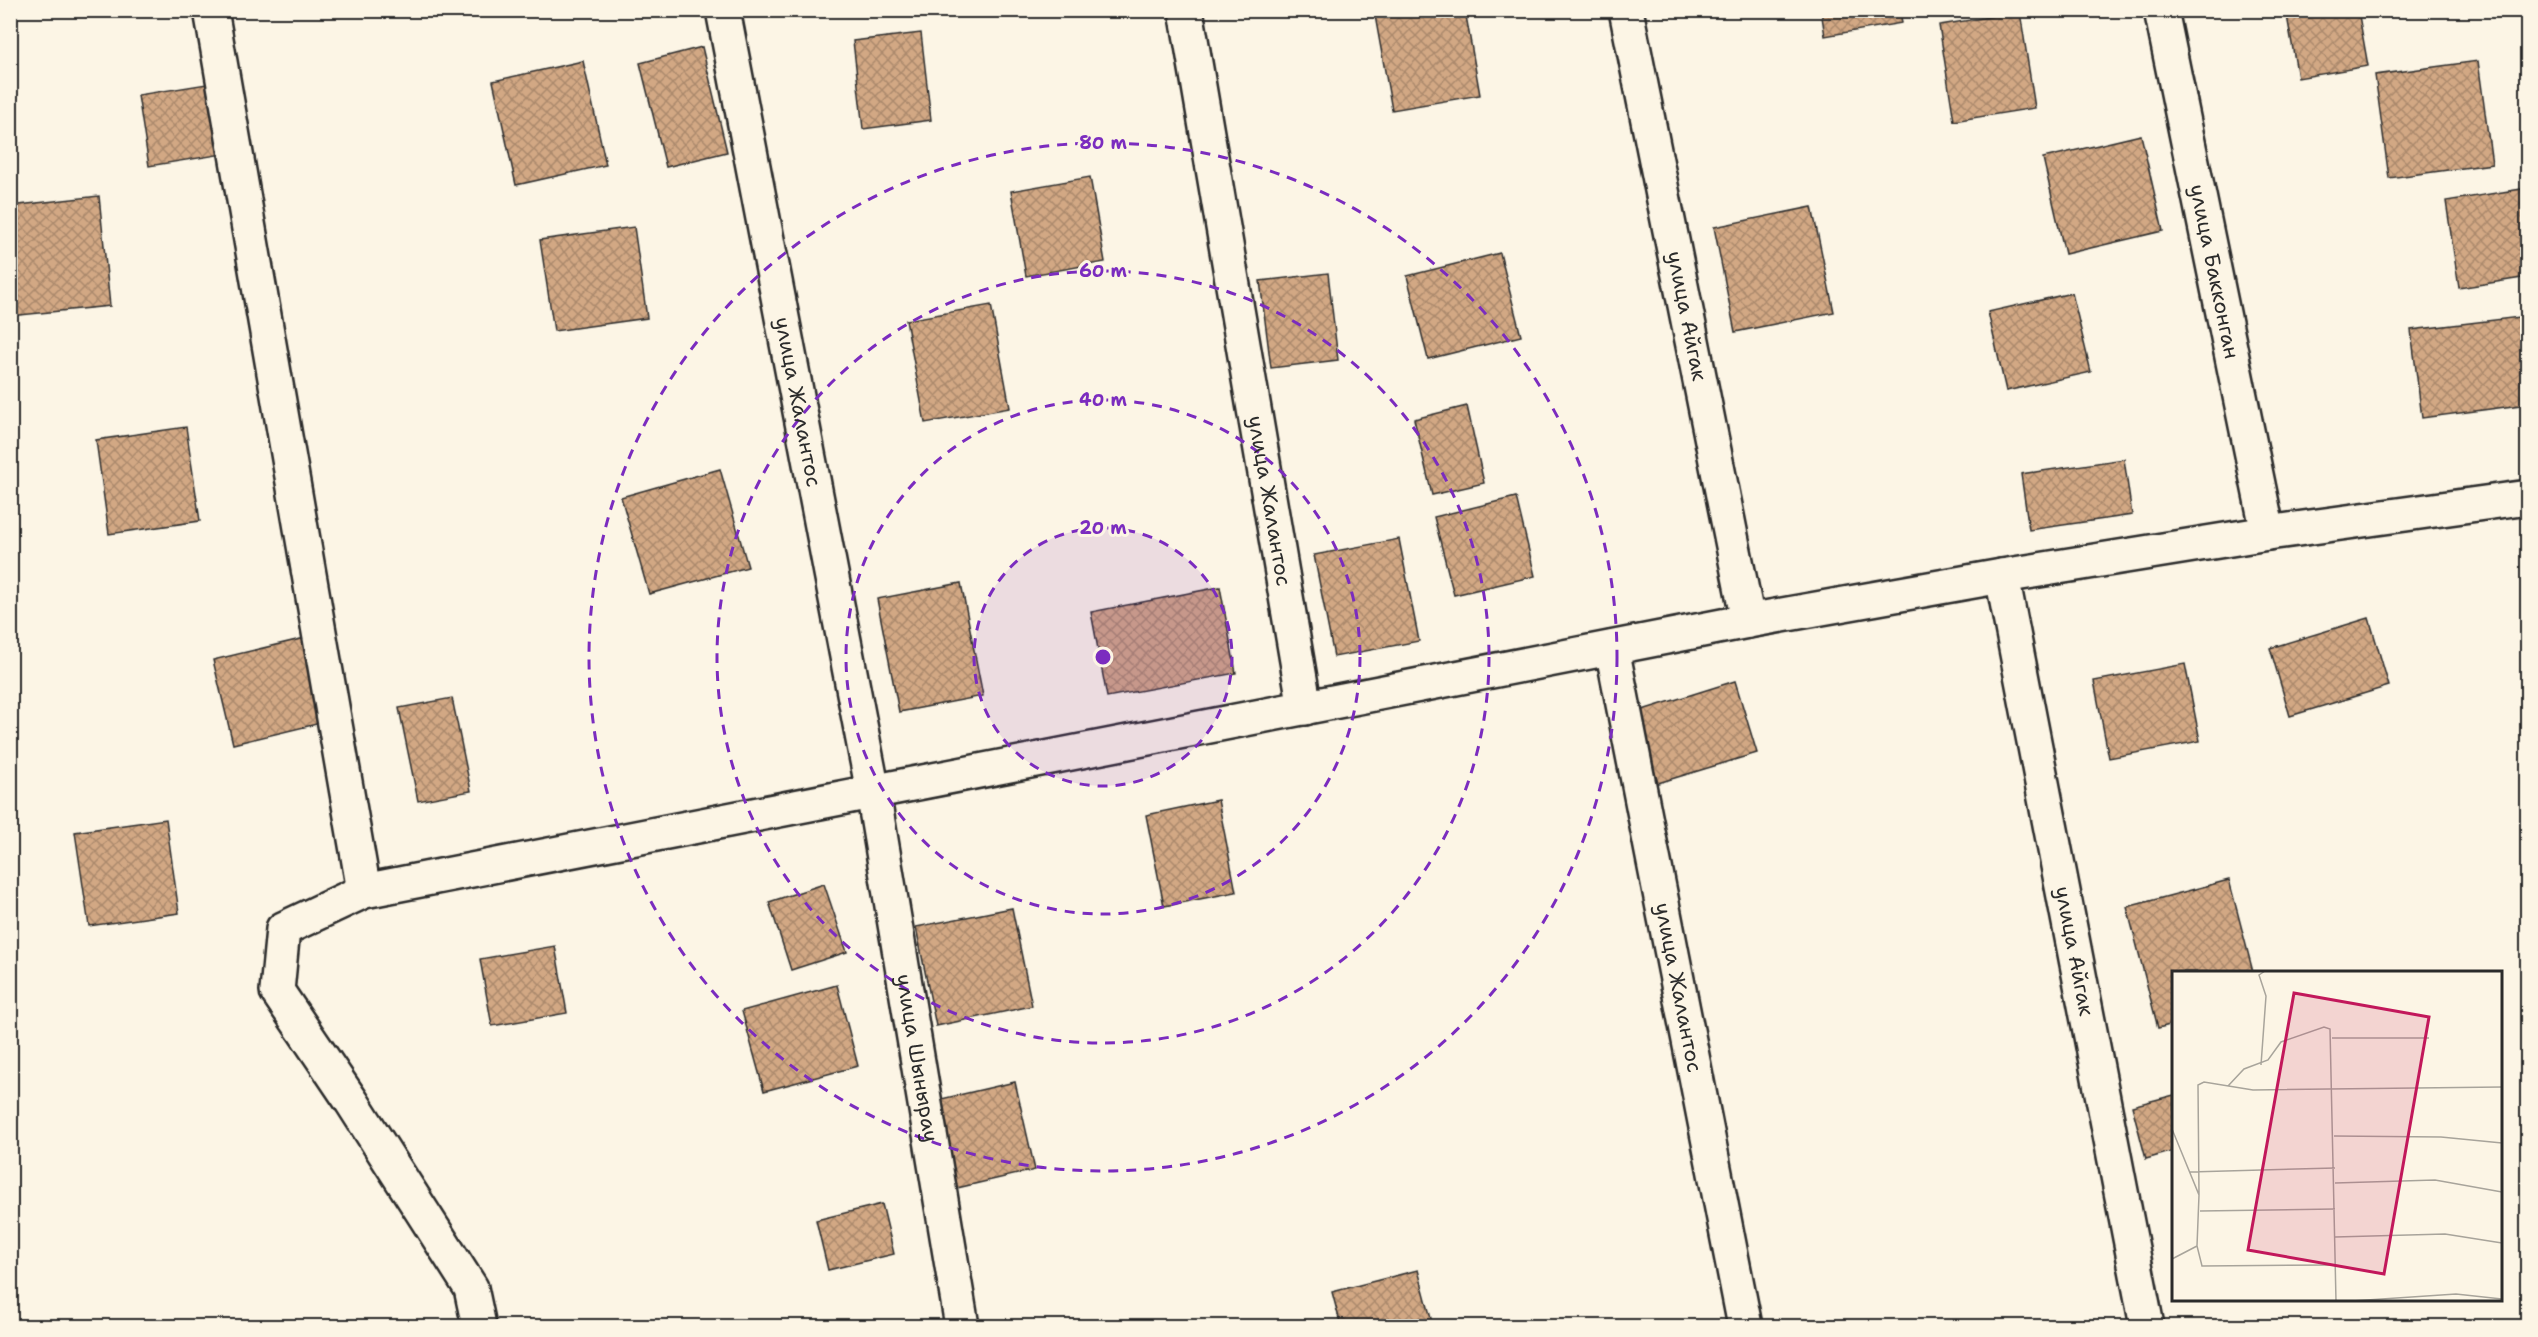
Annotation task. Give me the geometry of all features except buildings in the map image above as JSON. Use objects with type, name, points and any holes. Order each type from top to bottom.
[{"type":"street","points":[[211,10],[364,891]]},
{"type":"street","name":"улица Жалантос","points":[[723,10],[873,792]]},
{"type":"street","name":"улица Жалантос","points":[[1186,10],[1305,708]]},
{"type":"street","name":"улица Айгак","points":[[1626,10],[1748,621]]},
{"type":"street","name":"улица Бакконган","points":[[2161,10],[2268,533]]},
{"type":"street","points":[[479,1326],[471,1288],[352,1102],[277,991],[283,929],[364,891],[1748,621],[2002,576],[2268,533],[2528,497]]},
{"type":"street","name":"улица Айгак","points":[[2002,576],[2147,1326]]},
{"type":"street","name":"улица Жалантос","points":[[1612,648],[1746,1326]]},
{"type":"street","name":"улица Шынырау","points":[[873,792],[962,1326]]}]
